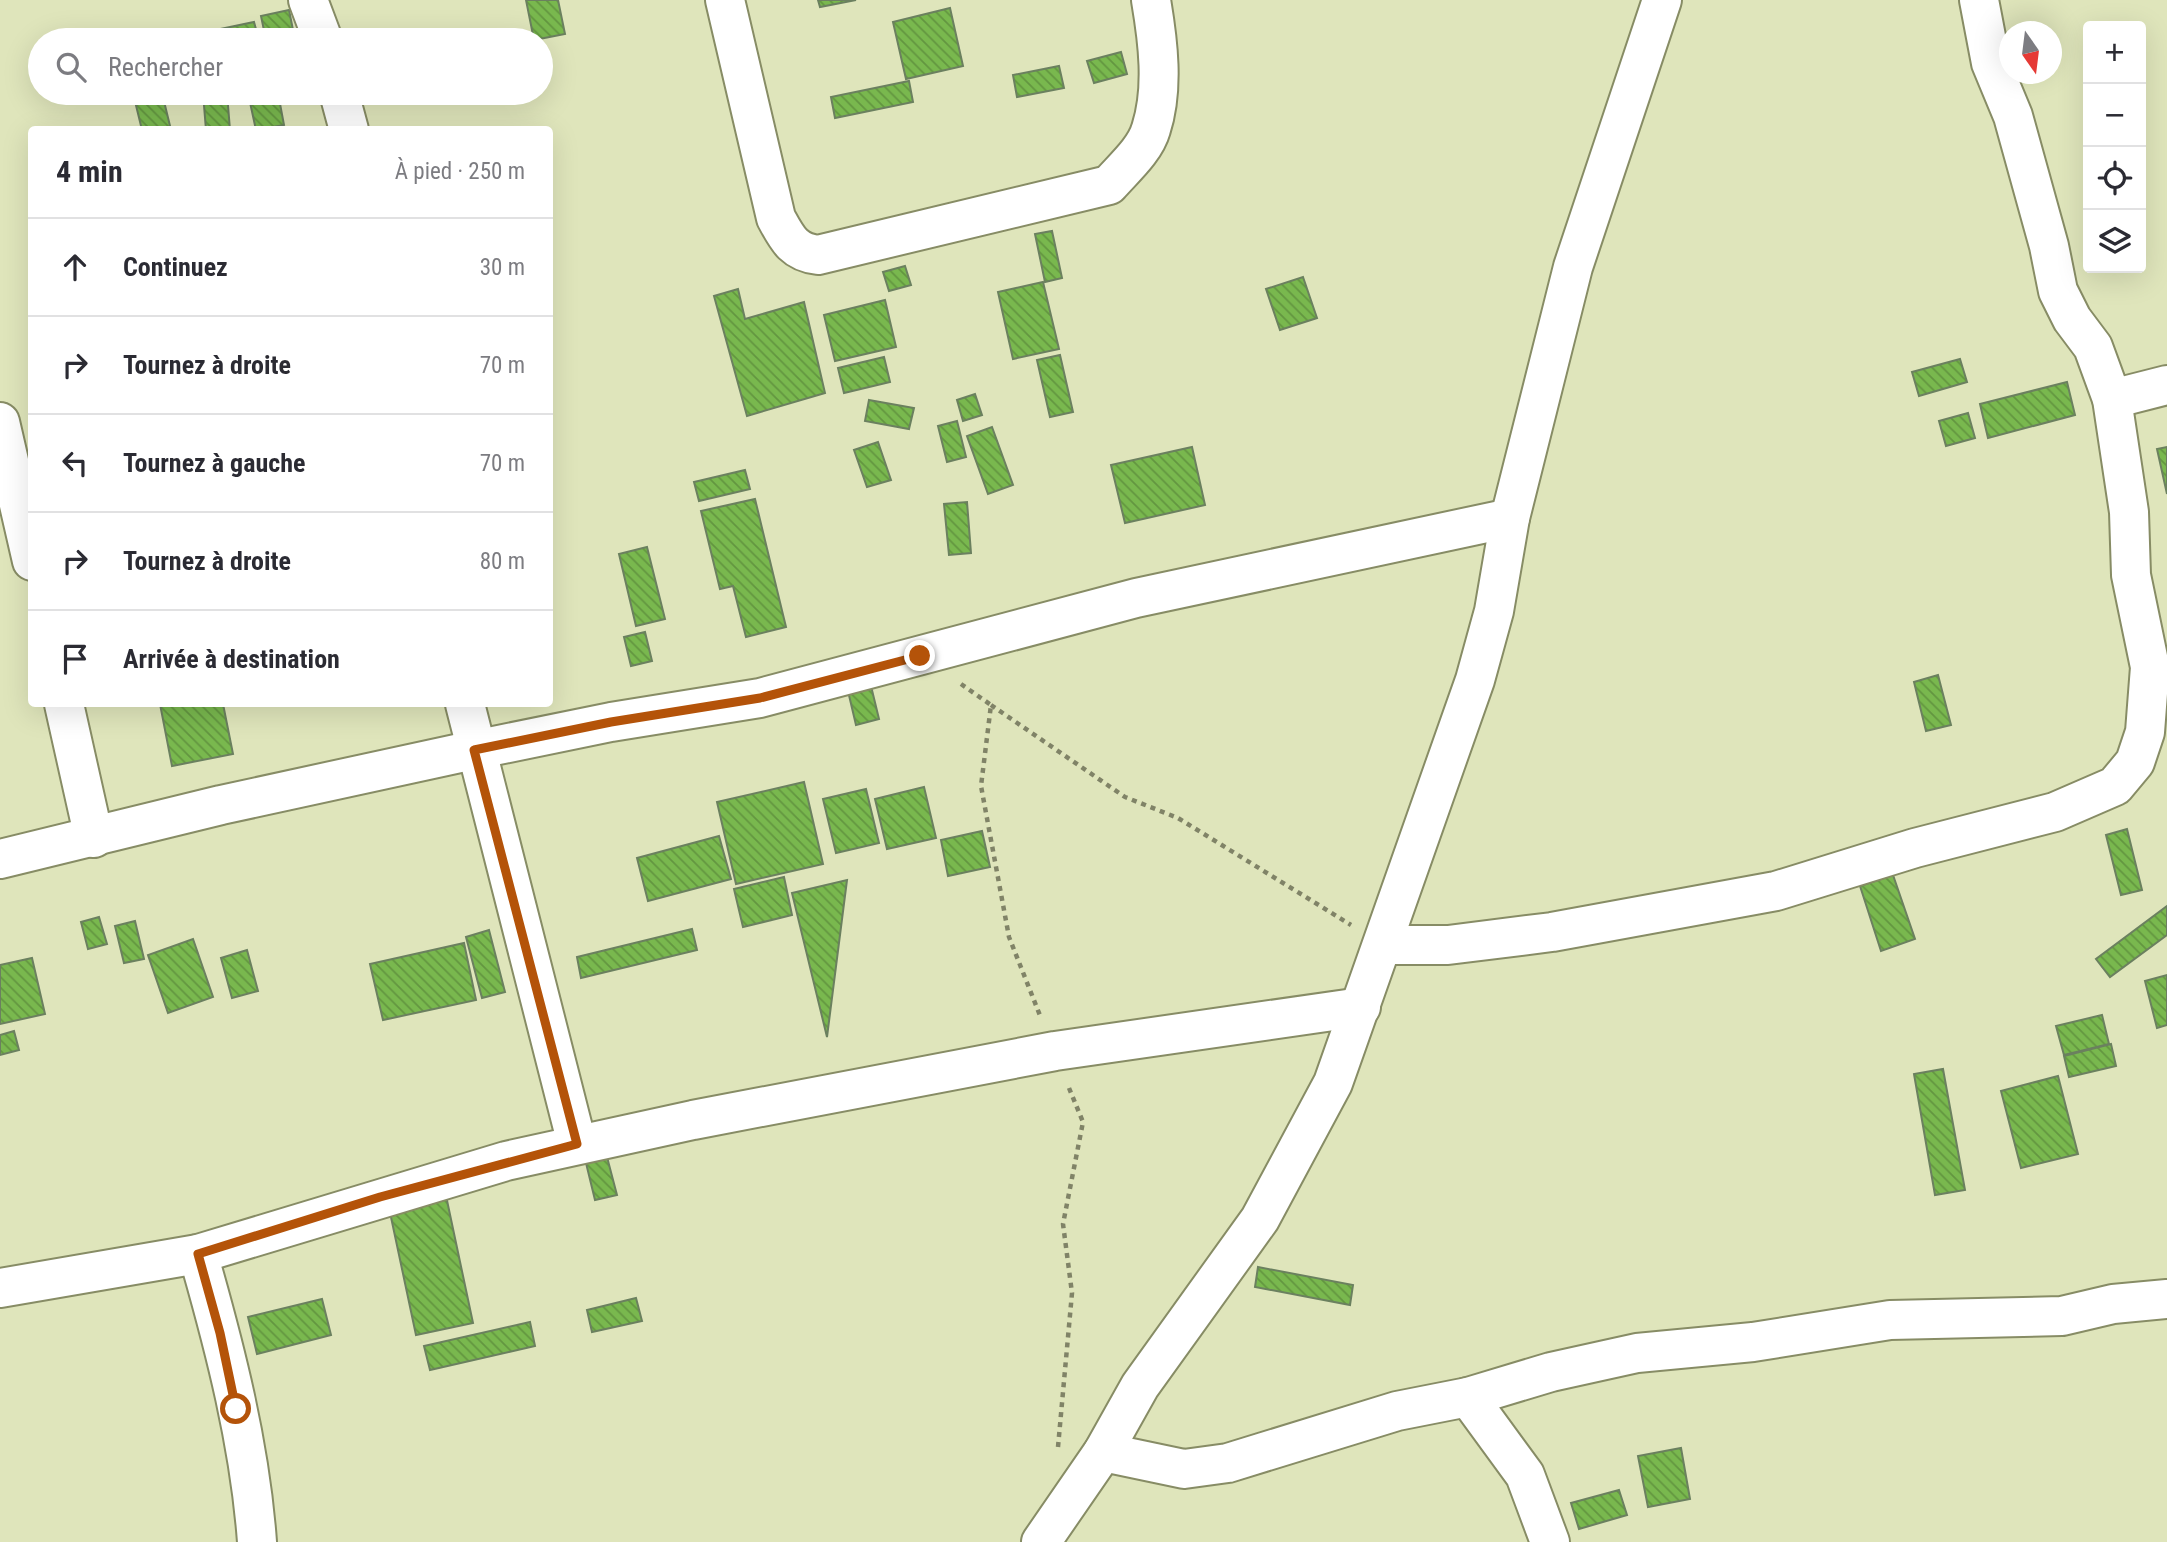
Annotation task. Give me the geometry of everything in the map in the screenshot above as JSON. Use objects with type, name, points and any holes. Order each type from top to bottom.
[{"type":"street","points":[[308,0],[318,28]]},
{"type":"street","points":[[725,0],[776,218],[789,243],[804,253],[818,255],[1110,185],[1138,153],[1151,130],[1158,85],[1156,29],[1151,0]]},
{"type":"street","points":[[1041,1542],[1102,1452],[1140,1386],[1260,1219],[1333,1083],[1475,680],[1494,611],[1510,518],[1573,267],[1662,0]]},
{"type":"street","points":[[1383,945],[1448,945],[1552,932],[1776,891],[1915,848],[2055,812],[2115,786],[2135,762],[2145,732],[2150,667],[2131,575],[2129,512],[2112,399],[2093,347],[2072,320],[2057,291],[2049,246],[2013,116],[1991,63],[1979,0]]},
{"type":"street","points":[[343,105],[348,126]]},
{"type":"street","points":[[2112,399],[2167,385]]},
{"type":"street","points":[[0,422],[28,544]]},
{"type":"street","points":[[0,859],[221,805],[474,750],[611,722],[760,698],[1136,598],[1510,518]]},
{"type":"street","points":[[65,707],[94,838]]},
{"type":"street","points":[[466,707],[474,750],[577,1144]]},
{"type":"street","points":[[0,1288],[198,1254],[380,1197],[577,1144],[1055,1051],[1361,1007]]},
{"type":"street","points":[[198,1254],[220,1333],[236,1409],[257,1542]]},
{"type":"street","points":[[1102,1452],[1184,1469],[1227,1463],[1397,1411],[1637,1353],[1753,1342],[1890,1320],[2062,1316],[2113,1304],[2167,1298]]},
{"type":"street","points":[[1468,1396],[1525,1475],[1550,1542]]},
{"type":"path","points":[[920,656],[1125,797],[1178,818],[1383,945]]},
{"type":"path","points":[[991,705],[981,786],[1009,937],[1083,1122],[1063,1224],[1072,1293],[1057,1457]]},
{"type":"building","points":[[526,0],[558,0],[565,34],[553,36],[553,28],[532,28]]},
{"type":"building","points":[[818,0],[856,0],[820,7]]},
{"type":"building","points":[[950,8],[963,66],[906,79],[893,22]]},
{"type":"building","points":[[289,10],[293,28],[264,28],[261,16]]},
{"type":"building","points":[[254,22],[256,28],[225,28]]},
{"type":"building","points":[[1121,52],[1127,74],[1094,83],[1087,61]]},
{"type":"building","points":[[1059,66],[1064,88],[1017,97],[1013,75]]},
{"type":"building","points":[[909,81],[913,102],[835,118],[831,97]]},
{"type":"building","points":[[136,105],[165,105],[170,126],[141,126]]},
{"type":"building","points":[[204,105],[228,105],[230,126],[206,126]]},
{"type":"building","points":[[251,105],[280,105],[284,125],[255,126]]},
{"type":"building","points":[[1052,231],[1062,278],[1045,282],[1035,234]]},
{"type":"building","points":[[905,266],[911,285],[889,291],[883,272]]},
{"type":"building","points":[[1303,277],[1317,318],[1280,330],[1266,289]]},
{"type":"building","points":[[1043,282],[1059,349],[1013,359],[998,292]]},
{"type":"building","points":[[738,289],[745,319],[804,302],[825,393],[747,416],[714,296]]},
{"type":"building","points":[[885,300],[896,347],[835,361],[824,315]]},
{"type":"building","points":[[1060,355],[1073,412],[1050,417],[1037,360]]},
{"type":"building","points":[[884,357],[890,382],[844,393],[838,368]]},
{"type":"building","points":[[1960,359],[1967,382],[1919,396],[1912,372]]},
{"type":"building","points":[[2067,382],[2075,415],[1988,438],[1980,404]]},
{"type":"building","points":[[975,394],[982,415],[963,421],[957,400]]},
{"type":"building","points":[[869,400],[914,408],[909,429],[865,421]]},
{"type":"building","points":[[1968,413],[1975,438],[1946,446],[1939,421]]},
{"type":"building","points":[[957,421],[966,457],[947,462],[938,426]]},
{"type":"building","points":[[992,427],[1013,485],[988,494],[967,436]]},
{"type":"building","points":[[878,442],[891,480],[867,487],[854,450]]},
{"type":"building","points":[[1192,447],[1205,505],[1125,523],[1111,465]]},
{"type":"building","points":[[2167,447],[2167,494],[2157,449]]},
{"type":"building","points":[[745,470],[750,489],[699,501],[694,482]]},
{"type":"building","points":[[755,499],[786,627],[746,637],[733,586],[720,589],[701,511]]},
{"type":"building","points":[[967,502],[971,553],[949,555],[944,504]]},
{"type":"building","points":[[647,547],[665,619],[636,626],[619,554]]},
{"type":"building","points":[[645,632],[652,661],[631,666],[624,637]]},
{"type":"building","points":[[1938,675],[1951,725],[1926,731],[1914,682]]},
{"type":"building","points":[[871,686],[879,719],[856,725],[848,691]]},
{"type":"building","points":[[161,707],[224,707],[233,754],[172,766]]},
{"type":"building","points":[[804,782],[823,864],[736,884],[717,802]]},
{"type":"building","points":[[924,787],[936,838],[887,849],[875,799]]},
{"type":"building","points":[[866,789],[879,843],[836,853],[823,799]]},
{"type":"building","points":[[2127,829],[2142,890],[2121,895],[2106,835]]},
{"type":"building","points":[[982,831],[990,867],[948,876],[941,840]]},
{"type":"building","points":[[719,836],[731,879],[648,901],[637,858]]},
{"type":"building","points":[[1893,875],[1915,939],[1881,951],[1860,886]]},
{"type":"building","points":[[784,877],[792,915],[743,927],[734,889]]},
{"type":"building","points":[[847,880],[827,1037],[792,893]]},
{"type":"building","points":[[2167,906],[2167,935],[2110,977],[2096,959]]},
{"type":"building","points":[[99,917],[107,944],[88,949],[81,922]]},
{"type":"building","points":[[135,921],[144,959],[124,963],[115,926]]},
{"type":"building","points":[[692,929],[697,950],[581,978],[577,957]]},
{"type":"building","points":[[489,930],[505,992],[482,998],[466,937]]},
{"type":"building","points":[[193,939],[213,997],[168,1013],[148,955]]},
{"type":"building","points":[[464,943],[476,1000],[383,1020],[370,964]]},
{"type":"building","points":[[247,950],[258,991],[232,998],[221,958]]},
{"type":"building","points":[[32,958],[45,1014],[0,1024],[0,965]]},
{"type":"building","points":[[2167,975],[2167,1025],[2157,1028],[2145,981]]},
{"type":"building","points":[[2102,1015],[2109,1044],[2064,1055],[2056,1026]]},
{"type":"building","points":[[14,1031],[19,1050],[0,1055],[0,1035]]},
{"type":"building","points":[[2111,1044],[2116,1066],[2069,1077],[2064,1056]]},
{"type":"building","points":[[1943,1069],[1965,1190],[1935,1195],[1914,1074]]},
{"type":"building","points":[[2058,1076],[2078,1154],[2021,1168],[2001,1091]]},
{"type":"building","points":[[607,1157],[617,1195],[595,1200],[586,1163]]},
{"type":"building","points":[[445,1191],[473,1323],[416,1335],[388,1203]]},
{"type":"building","points":[[1258,1267],[1353,1285],[1350,1305],[1255,1287]]},
{"type":"building","points":[[636,1298],[642,1321],[592,1332],[587,1310]]},
{"type":"building","points":[[322,1299],[331,1335],[257,1354],[248,1317]]},
{"type":"building","points":[[530,1322],[535,1346],[430,1370],[424,1346]]},
{"type":"building","points":[[1681,1448],[1690,1499],[1648,1507],[1638,1456]]},
{"type":"building","points":[[1619,1490],[1627,1515],[1579,1529],[1571,1503]]},
{"type":"route","points":[[236,1409],[220,1333],[198,1254],[380,1197],[577,1144],[474,750],[611,722],[760,698],[920,656]]}]
